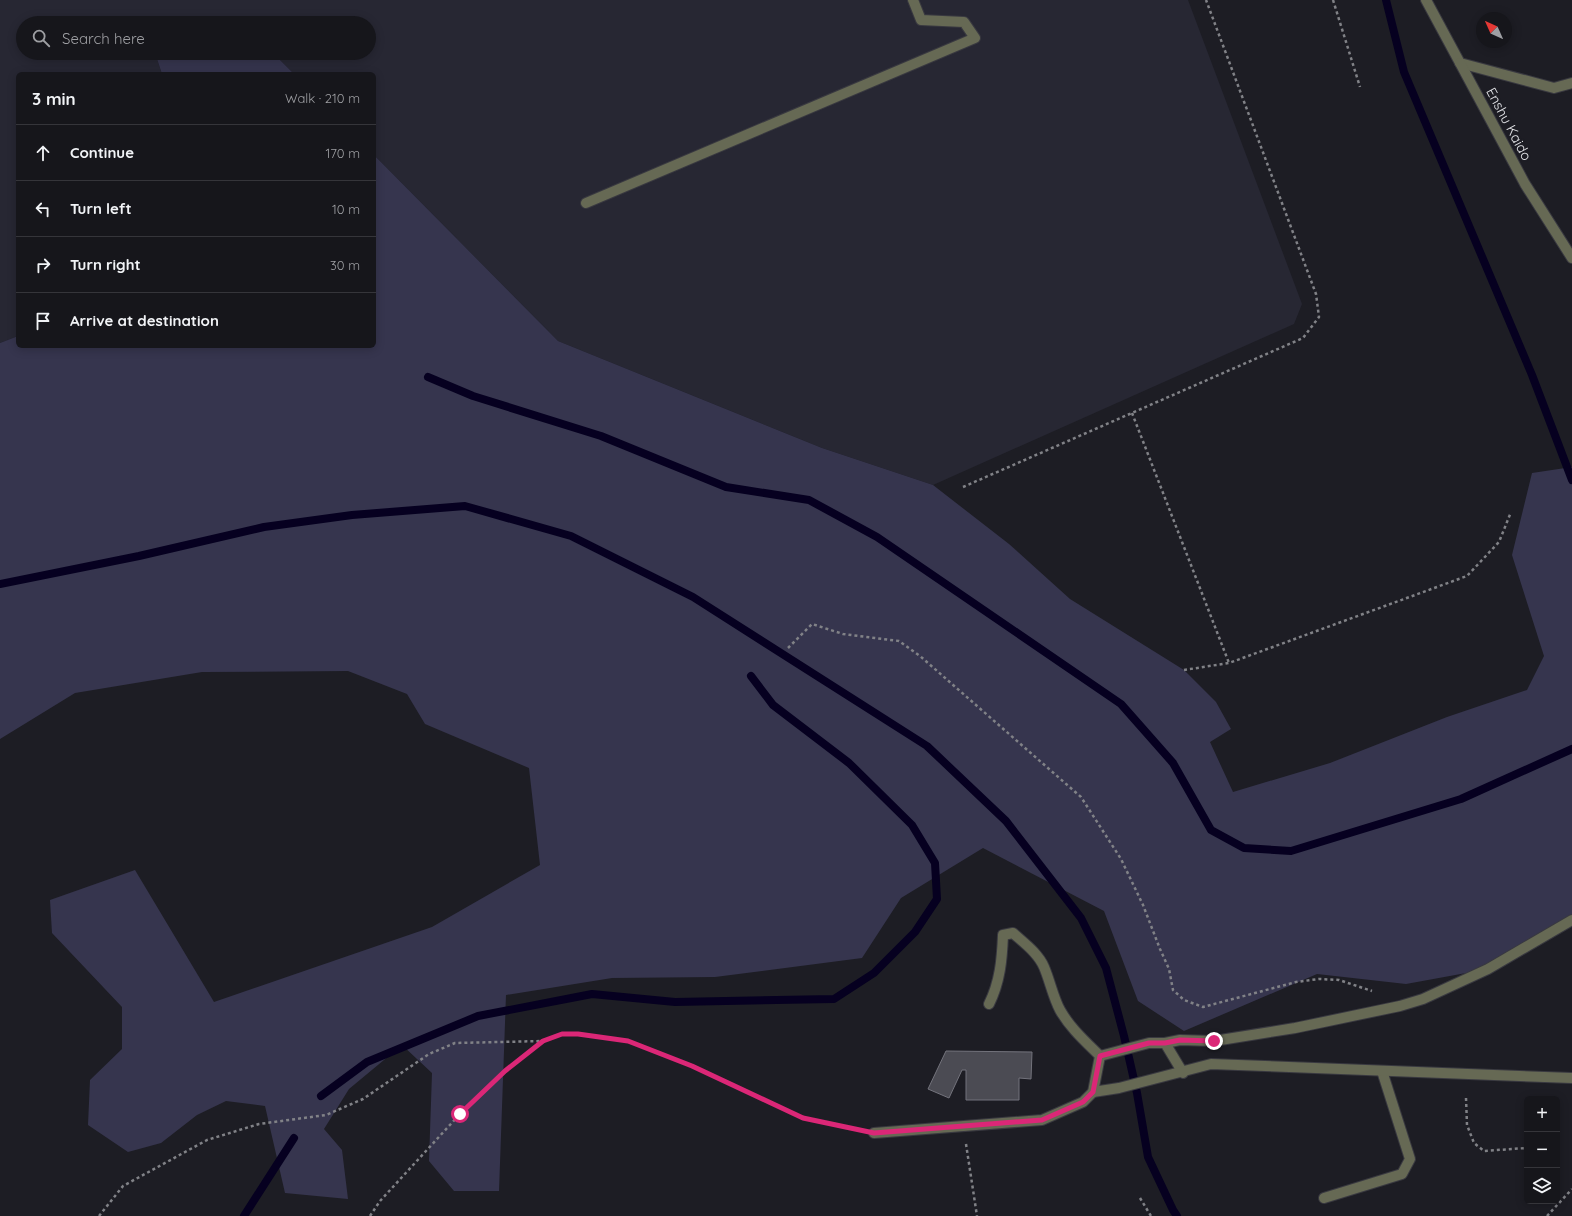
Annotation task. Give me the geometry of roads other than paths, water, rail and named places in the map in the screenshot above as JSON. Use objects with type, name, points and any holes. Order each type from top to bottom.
[{"type":"street","points":[[586,203],[975,38],[964,22],[921,20],[913,0]]},
{"type":"street","name":"Enshu Kaido","points":[[1426,0],[1525,184],[1572,258]]},
{"type":"street","points":[[1460,63],[1554,88],[1572,83]]},
{"type":"street","points":[[1100,1056],[1149,1043],[1165,1043],[1180,1040],[1214,1041],[1295,1028],[1400,1006],[1423,999],[1488,969],[1572,920]]},
{"type":"street","points":[[989,1004],[995,992],[1000,973],[1003,935],[1013,933],[1037,956],[1044,966],[1052,992],[1060,1010],[1072,1028],[1100,1056]]},
{"type":"street","points":[[1165,1043],[1182,1073]]},
{"type":"street","points":[[874,1133],[1042,1120],[1083,1102],[1093,1092],[1100,1056]]},
{"type":"street","points":[[1093,1092],[1119,1088],[1182,1073],[1211,1064],[1572,1078]]},
{"type":"street","points":[[1324,1198],[1402,1174],[1410,1159],[1382,1071]]},
{"type":"waterway","points":[[1386,0],[1404,72],[1532,375],[1572,480]]},
{"type":"waterway","points":[[428,377],[473,396],[601,436],[726,487],[809,500],[877,537],[1121,704],[1173,763],[1211,830],[1244,848],[1291,851],[1461,799],[1572,749]]},
{"type":"waterway","points":[[0,584],[139,556],[264,527],[352,515],[465,506],[571,536],[693,597],[927,746],[1006,821],[1081,918],[1106,968],[1137,1093],[1148,1157],[1177,1216]]},
{"type":"waterway","points":[[321,1096],[367,1062],[478,1016],[592,994],[675,1002],[834,999],[874,973],[915,932],[937,899],[935,863],[912,825],[849,763],[773,705],[751,676]]},
{"type":"waterway","points":[[244,1216],[294,1138]]}]
